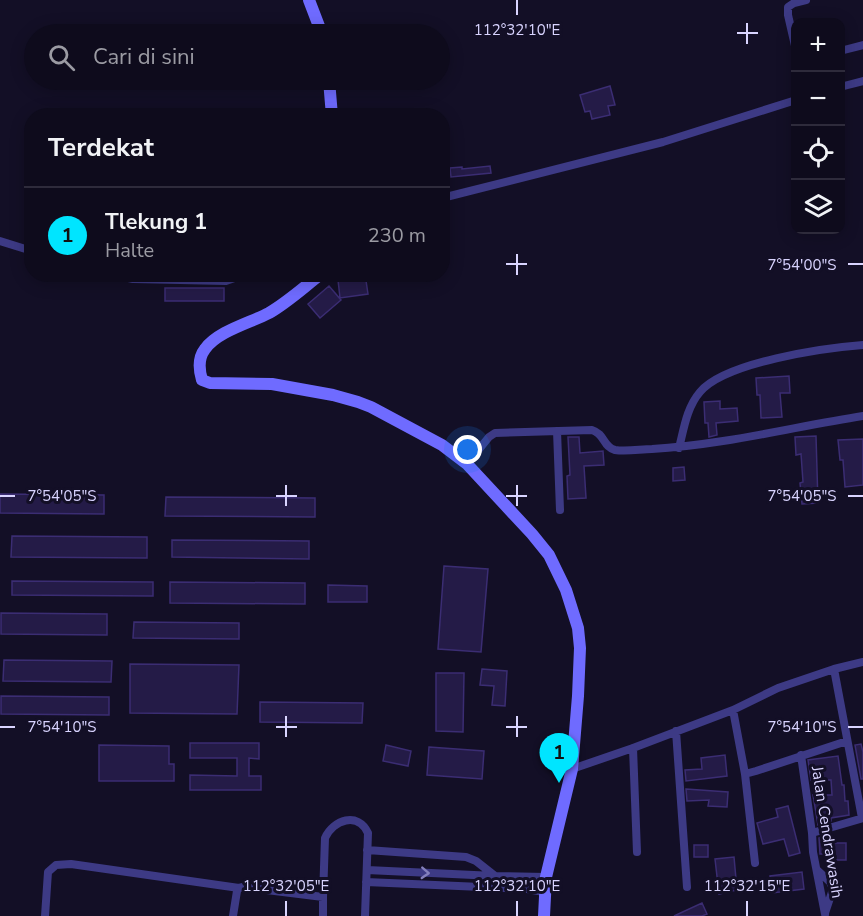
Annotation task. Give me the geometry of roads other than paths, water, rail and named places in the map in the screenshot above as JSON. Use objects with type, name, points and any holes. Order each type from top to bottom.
[{"type":"main road","points":[[309,0],[318,24]]},
{"type":"main road","points":[[331,90],[332,108]]},
{"type":"main road","points":[[310,282],[270,312],[210,343],[203,352],[200,362],[202,380],[210,383],[272,384],[333,395],[371,407],[442,445],[467,464],[549,555],[566,590],[579,627],[580,648],[572,769],[546,877],[544,916]]},
{"type":"street","points":[[791,30],[788,7],[806,0]]},
{"type":"street","points":[[845,50],[863,45]]},
{"type":"street","points":[[845,86],[863,81]]},
{"type":"street","points":[[450,196],[663,142],[791,101]]},
{"type":"street","points":[[0,241],[24,248]]},
{"type":"street","points":[[679,448],[688,413],[695,399],[702,389],[722,376],[745,367],[807,352],[863,345]]},
{"type":"street","points":[[467,464],[495,433],[592,430],[597,431],[608,447],[618,451],[679,448],[863,416]]},
{"type":"street","points":[[557,431],[560,510]]},
{"type":"street","points":[[572,769],[733,710],[778,688],[863,662]]},
{"type":"street","points":[[813,832],[862,818],[834,669]]},
{"type":"street","points":[[733,710],[745,774],[755,863]]},
{"type":"street","points":[[676,731],[687,887]]},
{"type":"street","points":[[745,774],[847,741]]},
{"type":"street","points":[[633,748],[637,852]]},
{"type":"street","name":"Jalan Cendrawasih","points":[[801,755],[813,832],[813,852],[824,915]]},
{"type":"street","points":[[323,916],[325,838],[331,827],[349,820],[358,823],[368,833],[365,916]]},
{"type":"street","points":[[367,850],[466,857],[476,861],[495,876]]},
{"type":"street","points":[[45,916],[48,872],[56,865],[71,864],[239,888],[323,897]]},
{"type":"street","points":[[367,870],[546,877]]},
{"type":"street","points":[[366,882],[527,889],[544,892]]},
{"type":"street","points":[[233,916],[239,888]]},
{"type":"place","name":"Tlekung 1","points":[[559,783]]}]
